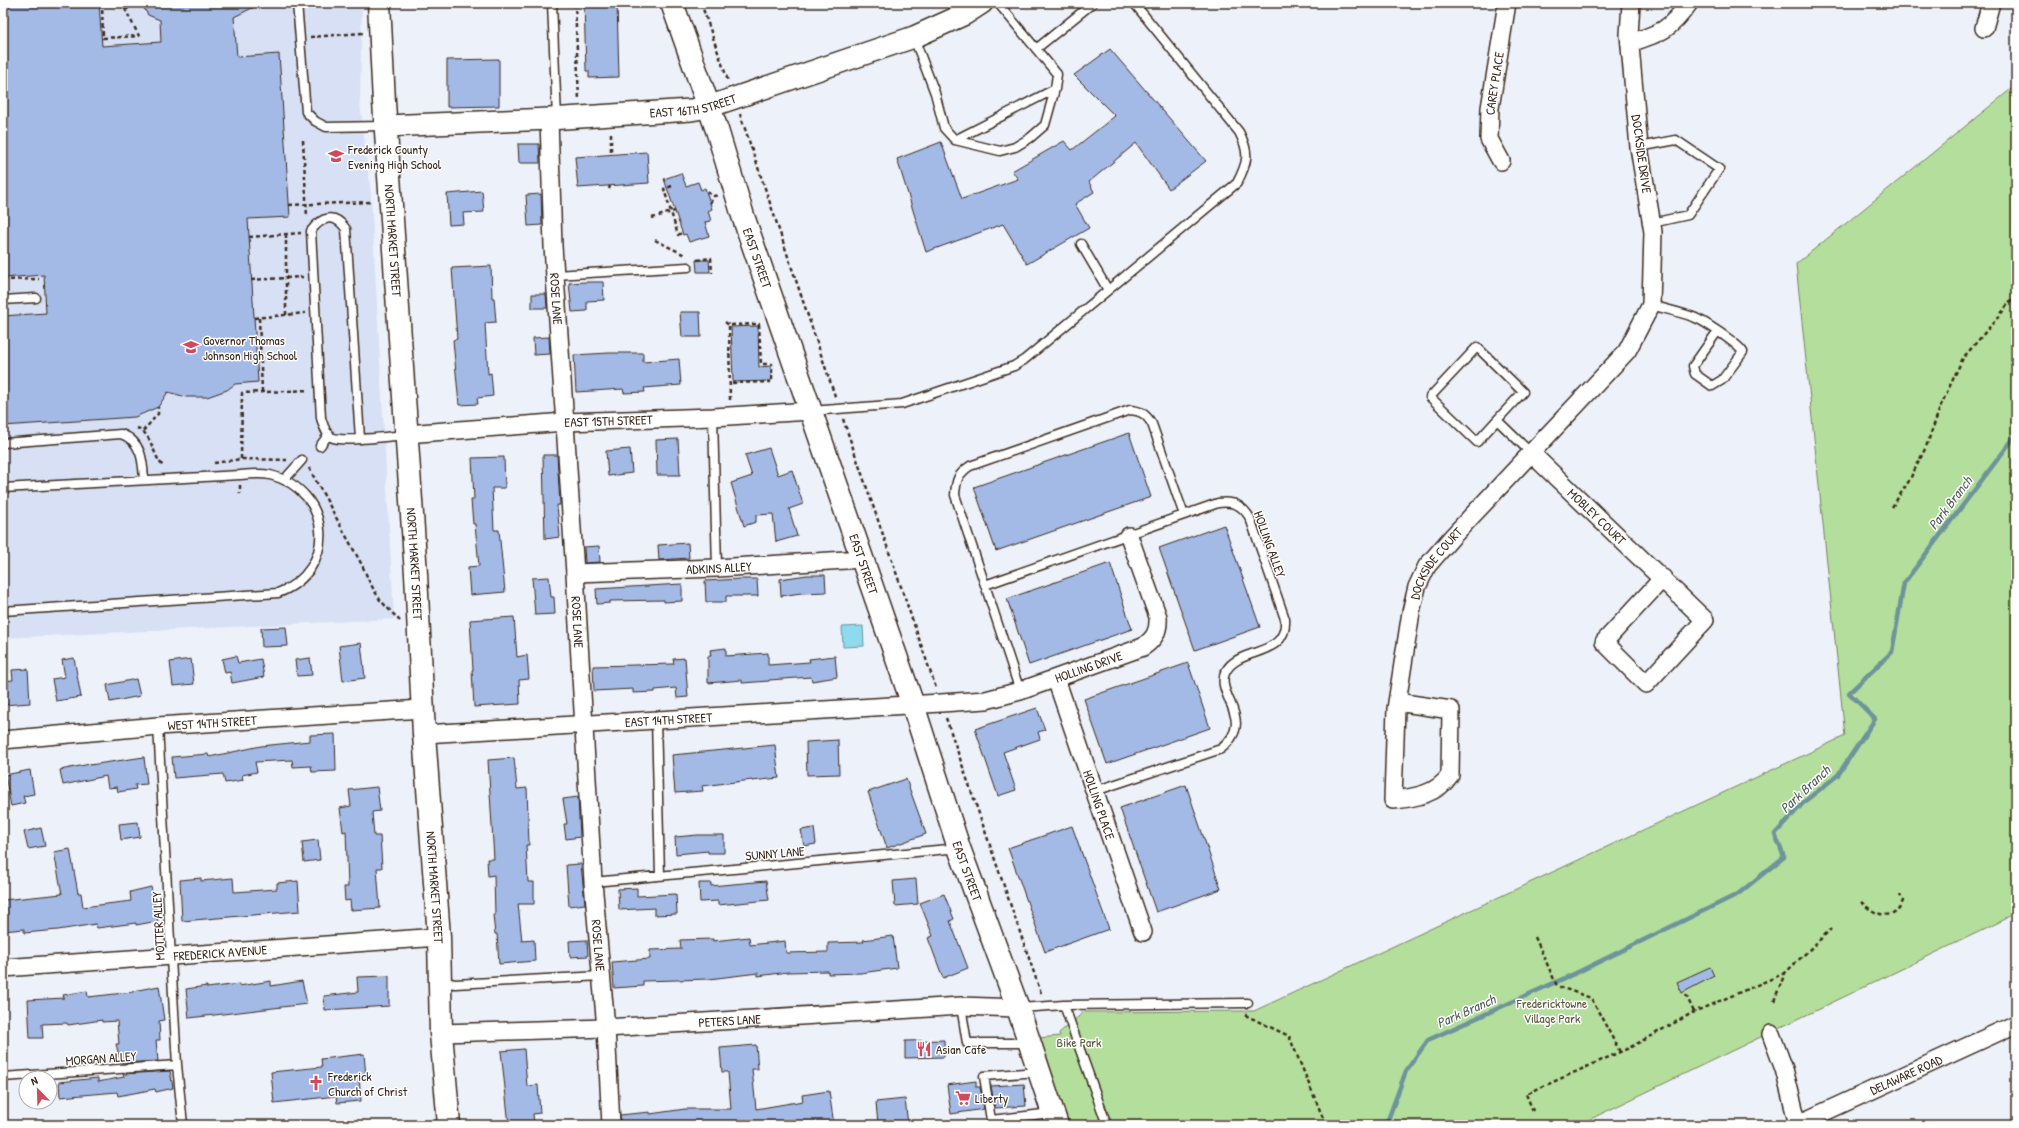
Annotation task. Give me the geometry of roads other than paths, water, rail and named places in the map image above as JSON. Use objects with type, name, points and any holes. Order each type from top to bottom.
[{"type":"main road","name":"NORTH MARKET STREET","points":[[379,3],[422,709],[438,938],[441,1032],[449,1125]]},
{"type":"main road","name":"EAST STREET","points":[[672,3],[708,107],[743,216],[913,705],[959,848],[1018,1008],[1028,1043],[1055,1119]]},
{"type":"street","name":"EAST 16TH STREET","points":[[386,126],[692,110],[708,107],[914,37],[959,17],[982,3]]},
{"type":"street","name":"CAREY PLACE","points":[[1501,162],[1489,139],[1490,108],[1507,3]]},
{"type":"street","name":"DOCKSIDE DRIVE","points":[[1532,454],[1627,351],[1652,305],[1654,276],[1652,223],[1639,147],[1630,43],[1631,3]]},
{"type":"street","points":[[1630,43],[1656,35],[1669,28],[1689,3]]},
{"type":"street","points":[[1984,28],[1991,3]]},
{"type":"street","name":"ROSE LANE","points":[[553,118],[555,275],[576,573],[593,882],[606,1028],[611,1125]]},
{"type":"street","name":"EAST 15TH STREET","points":[[406,434],[565,422],[713,417],[810,411]]},
{"type":"street","name":"MOBLEY COURT","points":[[1532,454],[1663,578],[1705,620],[1646,684],[1604,642],[1663,578]]},
{"type":"street","name":"DOCKSIDE COURT","points":[[1397,702],[1451,710],[1450,775],[1445,784],[1417,797],[1393,800],[1396,709],[1397,702],[1411,612],[1417,587],[1427,566],[1453,536],[1532,454]]},
{"type":"street","name":"HOLLING DRIVE","points":[[913,705],[986,700],[1056,679],[1143,647],[1151,642],[1156,634],[1158,617],[1130,536]]},
{"type":"street","name":"ADKINS ALLEY","points":[[576,573],[717,568],[862,559]]},
{"type":"street","name":"HOLLING PLACE","points":[[1056,679],[1143,932]]},
{"type":"street","name":"EAST 14TH STREET","points":[[424,734],[656,719],[913,705]]},
{"type":"street","name":"WEST 14TH STREET","points":[[3,740],[158,726],[422,709]]},
{"type":"street","name":"FREDERICK AVENUE","points":[[3,968],[438,938]]},
{"type":"street","name":"PETERS LANE","points":[[441,1032],[606,1028],[960,1006],[1018,1008]]},
{"type":"street","name":"DELAWARE ROAD","points":[[1797,1125],[2016,1024]]},
{"type":"street","points":[[1771,1034],[1784,1069],[1797,1125]]},
{"type":"lane","points":[[297,3],[306,112],[315,121],[326,127],[386,126]]},
{"type":"lane","points":[[552,3],[553,118]]},
{"type":"lane","points":[[914,37],[935,93],[944,128],[955,140],[1000,151],[1014,147],[1030,138],[1045,125],[1055,90],[1057,74],[998,3]]},
{"type":"lane","points":[[1036,49],[1093,3]]},
{"type":"lane","points":[[810,411],[902,404],[1014,366],[1024,360],[1237,183],[1246,167],[1247,157],[1245,144],[1239,132],[1134,3]]},
{"type":"lane","points":[[955,140],[1055,90]]},
{"type":"lane","points":[[1639,147],[1676,140],[1719,169],[1688,215],[1652,223]]},
{"type":"lane","points":[[360,438],[346,229],[341,222],[334,218],[321,221],[311,231],[321,418],[328,434],[338,440],[406,434]]},
{"type":"lane","points":[[1081,244],[1108,290]]},
{"type":"lane","points":[[555,275],[688,267]]},
{"type":"lane","points":[[3,300],[36,298]]},
{"type":"lane","points":[[1652,305],[1694,317],[1717,332],[1740,347],[1743,352],[1722,380],[1712,386],[1696,374],[1693,366],[1717,332]]},
{"type":"lane","points":[[1477,347],[1523,392],[1497,420],[1477,442],[1430,397],[1477,347]]},
{"type":"lane","points":[[1020,690],[955,495],[956,482],[960,472],[970,466],[1130,410],[1140,411],[1147,416],[1152,424],[1184,515]]},
{"type":"lane","points":[[713,417],[717,568]]},
{"type":"lane","points":[[1497,420],[1532,454]]},
{"type":"lane","points":[[3,443],[121,434],[129,437],[136,443],[140,452],[144,480]]},
{"type":"lane","points":[[320,446],[328,434]]},
{"type":"lane","points":[[284,480],[302,460]]},
{"type":"lane","points":[[3,488],[260,474],[270,475],[284,480],[308,499],[320,524],[321,538],[319,553],[313,566],[304,579],[291,588],[278,593],[3,612]]},
{"type":"lane","name":"HOLLING ALLEY","points":[[985,586],[1130,536],[1218,503],[1229,502],[1244,509],[1250,518],[1285,619],[1286,627],[1283,636],[1266,649],[1240,658],[1230,665],[1225,674],[1224,684],[1237,721],[1234,735],[1228,744],[1221,750],[1095,791]]},
{"type":"lane","points":[[656,719],[660,876]]},
{"type":"lane","name":"MOTTER ALLEY","points":[[158,726],[177,1065],[183,1125]]},
{"type":"lane","name":"SUNNY LANE","points":[[593,882],[959,848]]},
{"type":"lane","points":[[440,981],[455,984],[601,976]]},
{"type":"lane","points":[[1018,1008],[1064,1005],[1248,1003]]},
{"type":"lane","points":[[1064,1005],[1107,1125]]},
{"type":"lane","points":[[960,1006],[967,1043],[1028,1043]]},
{"type":"lane","name":"MORGAN ALLEY","points":[[3,1077],[177,1065]]},
{"type":"lane","points":[[1039,1072],[984,1076],[993,1123],[1055,1119]]},
{"type":"water","points":[[863,626],[864,646],[843,647],[842,627]]},
{"type":"waterway","name":"Park Branch","points":[[1386,1125],[1406,1071],[1428,1040],[1576,973],[1738,894],[1784,857],[1775,834],[1805,801],[1838,775],[1875,719],[1849,693],[1892,652],[1904,583],[2016,435]]},
{"type":"place","name":"Frederick County Evening High School","points":[[336,156]]},
{"type":"place","name":"Governor Thomas Johnson High School","points":[[191,347]]},
{"type":"place","name":"Asian Cafe","points":[[924,1049]]},
{"type":"place","name":"Frederick Church of Christ","points":[[316,1083]]},
{"type":"place","name":"Liberty","points":[[963,1098]]},
{"type":"park label","name":"Fredericktowne Village Park","points":[[1552,1010]]},
{"type":"park label","name":"Bike Park","points":[[1079,1042]]}]
